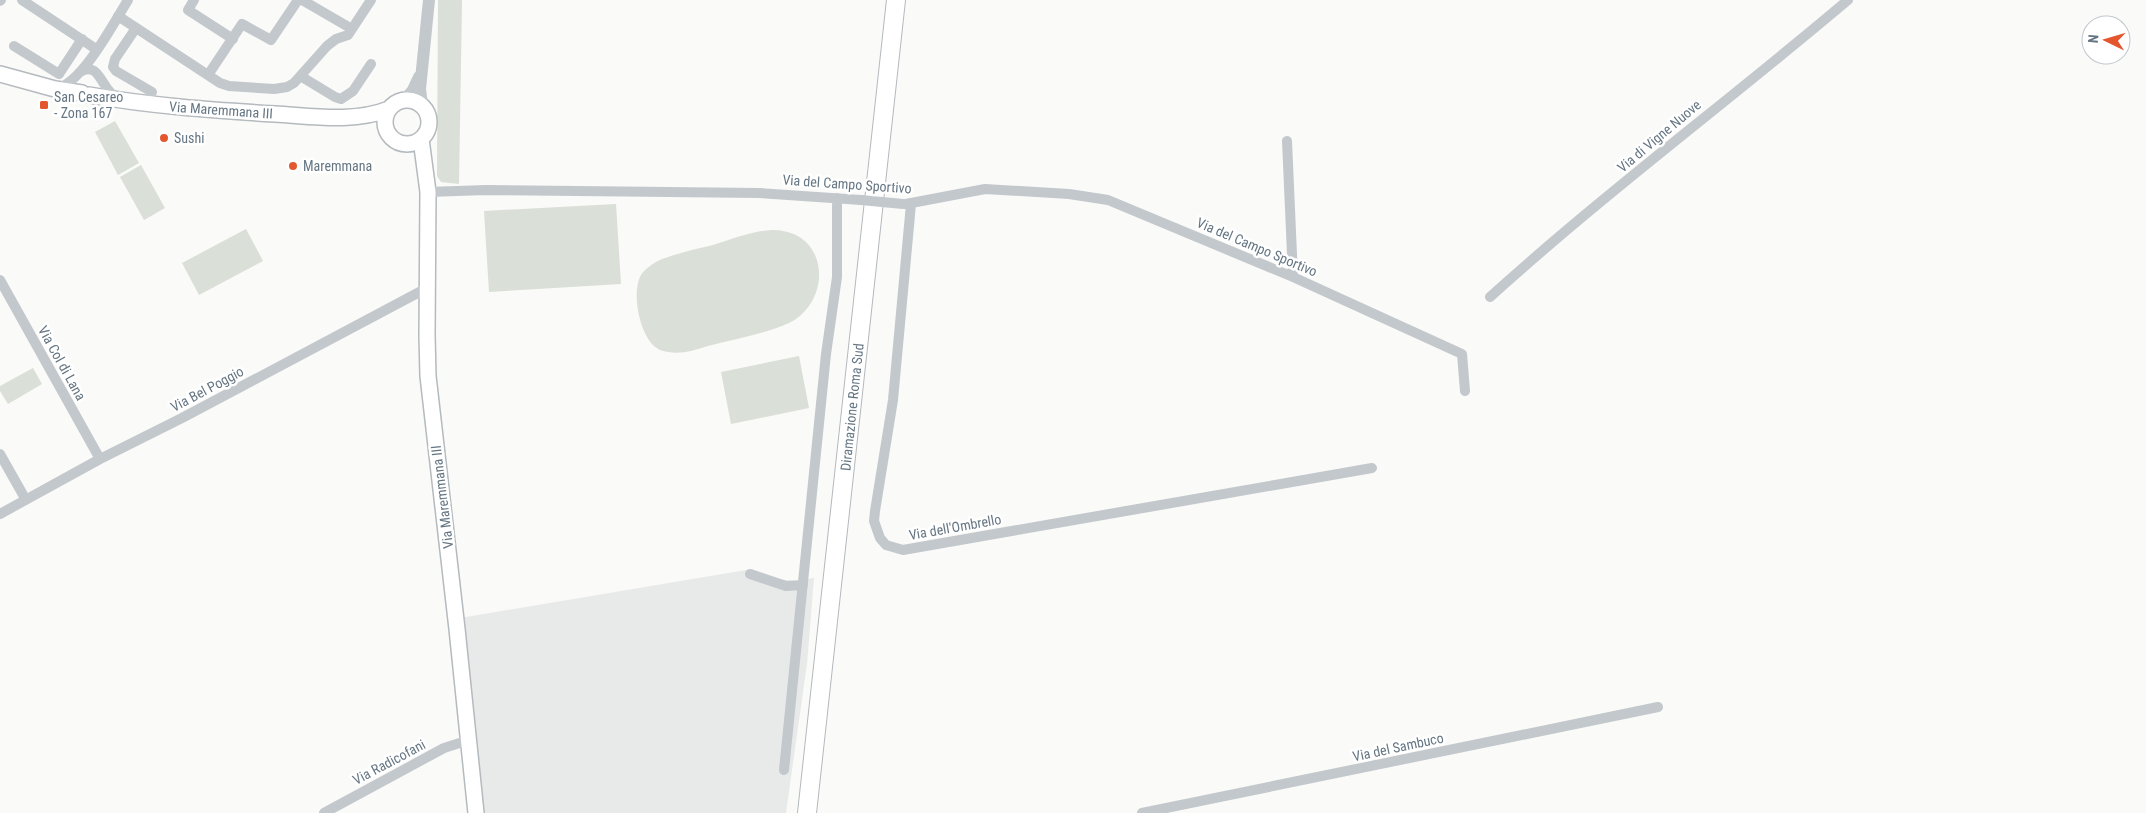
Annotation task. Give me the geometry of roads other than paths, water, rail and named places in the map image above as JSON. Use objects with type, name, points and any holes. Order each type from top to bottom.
[{"type":"highway","name":"Diramazione Roma Sud","points":[[807,813],[896,0]]},
{"type":"highway","name":"Diramazione Roma Sud","points":[[819,813],[907,0]]},
{"type":"main road","name":"Via Maremmana III","points":[[0,74],[55,89],[176,108],[353,118],[373,115],[405,100]]},
{"type":"main road","points":[[405,100],[414,100],[422,105]]},
{"type":"main road","name":"Via Maremmana III","points":[[422,105],[429,118],[426,134],[421,139],[428,186],[428,376],[476,813]]},
{"type":"main road","points":[[387,131],[385,120],[389,109]]},
{"type":"main road","name":"Via Maremmana III","points":[[353,118],[387,131],[394,140],[404,144],[416,158],[428,186]]},
{"type":"main road","points":[[404,144],[413,143],[421,139]]},
{"type":"street","points":[[22,0],[96,48],[101,85],[98,91],[85,94],[77,87],[79,74],[96,48],[118,16],[128,0]]},
{"type":"street","points":[[194,0],[188,10],[233,38]]},
{"type":"street","points":[[208,75],[242,24],[271,40],[298,0]]},
{"type":"street","points":[[302,0],[317,4],[352,29]]},
{"type":"street","points":[[118,16],[208,75],[229,86],[274,89],[287,87],[302,77],[327,46],[336,39],[348,35],[371,0]]},
{"type":"street","points":[[422,105],[422,68],[429,0]]},
{"type":"street","name":"Via di Vigne Nuove","points":[[1490,297],[1717,105],[1848,0]]},
{"type":"street","points":[[136,28],[115,58],[113,67],[116,71],[152,92]]},
{"type":"street","points":[[14,46],[59,74],[82,39]]},
{"type":"street","points":[[302,77],[341,99],[353,91],[371,64]]},
{"type":"street","points":[[405,100],[415,88],[422,68]]},
{"type":"street","points":[[55,89],[62,87],[79,74],[90,69],[100,76],[105,88],[111,94],[125,101]]},
{"type":"street","points":[[1287,140],[1293,277]]},
{"type":"street","name":"Via del Campo Sportivo","points":[[428,186],[486,190],[760,193],[907,204],[985,189],[1095,198],[1135,211],[1293,277],[1462,354],[1465,391]]},
{"type":"street","points":[[784,770],[826,354],[837,277],[837,198]]},
{"type":"street","name":"Via dell'Ombrello","points":[[907,204],[893,400],[875,510],[876,530],[886,545],[903,550],[1372,468]]},
{"type":"street","name":"Via Col di Lana","points":[[0,280],[100,460]]},
{"type":"street","name":"Via Bel Poggio","points":[[0,514],[427,288]]},
{"type":"street","points":[[0,454],[26,500]]},
{"type":"street","points":[[750,574],[779,584],[803,585]]},
{"type":"street","name":"Via del Sambuco","points":[[1142,813],[1658,707]]},
{"type":"street","name":"Via Radicofani","points":[[324,813],[444,748],[469,740]]},
{"type":"place","name":"San Cesareo - Zona 167","points":[[44,105]]},
{"type":"place","name":"Sushi","points":[[164,138]]},
{"type":"place","name":"Maremmana","points":[[293,166]]}]
